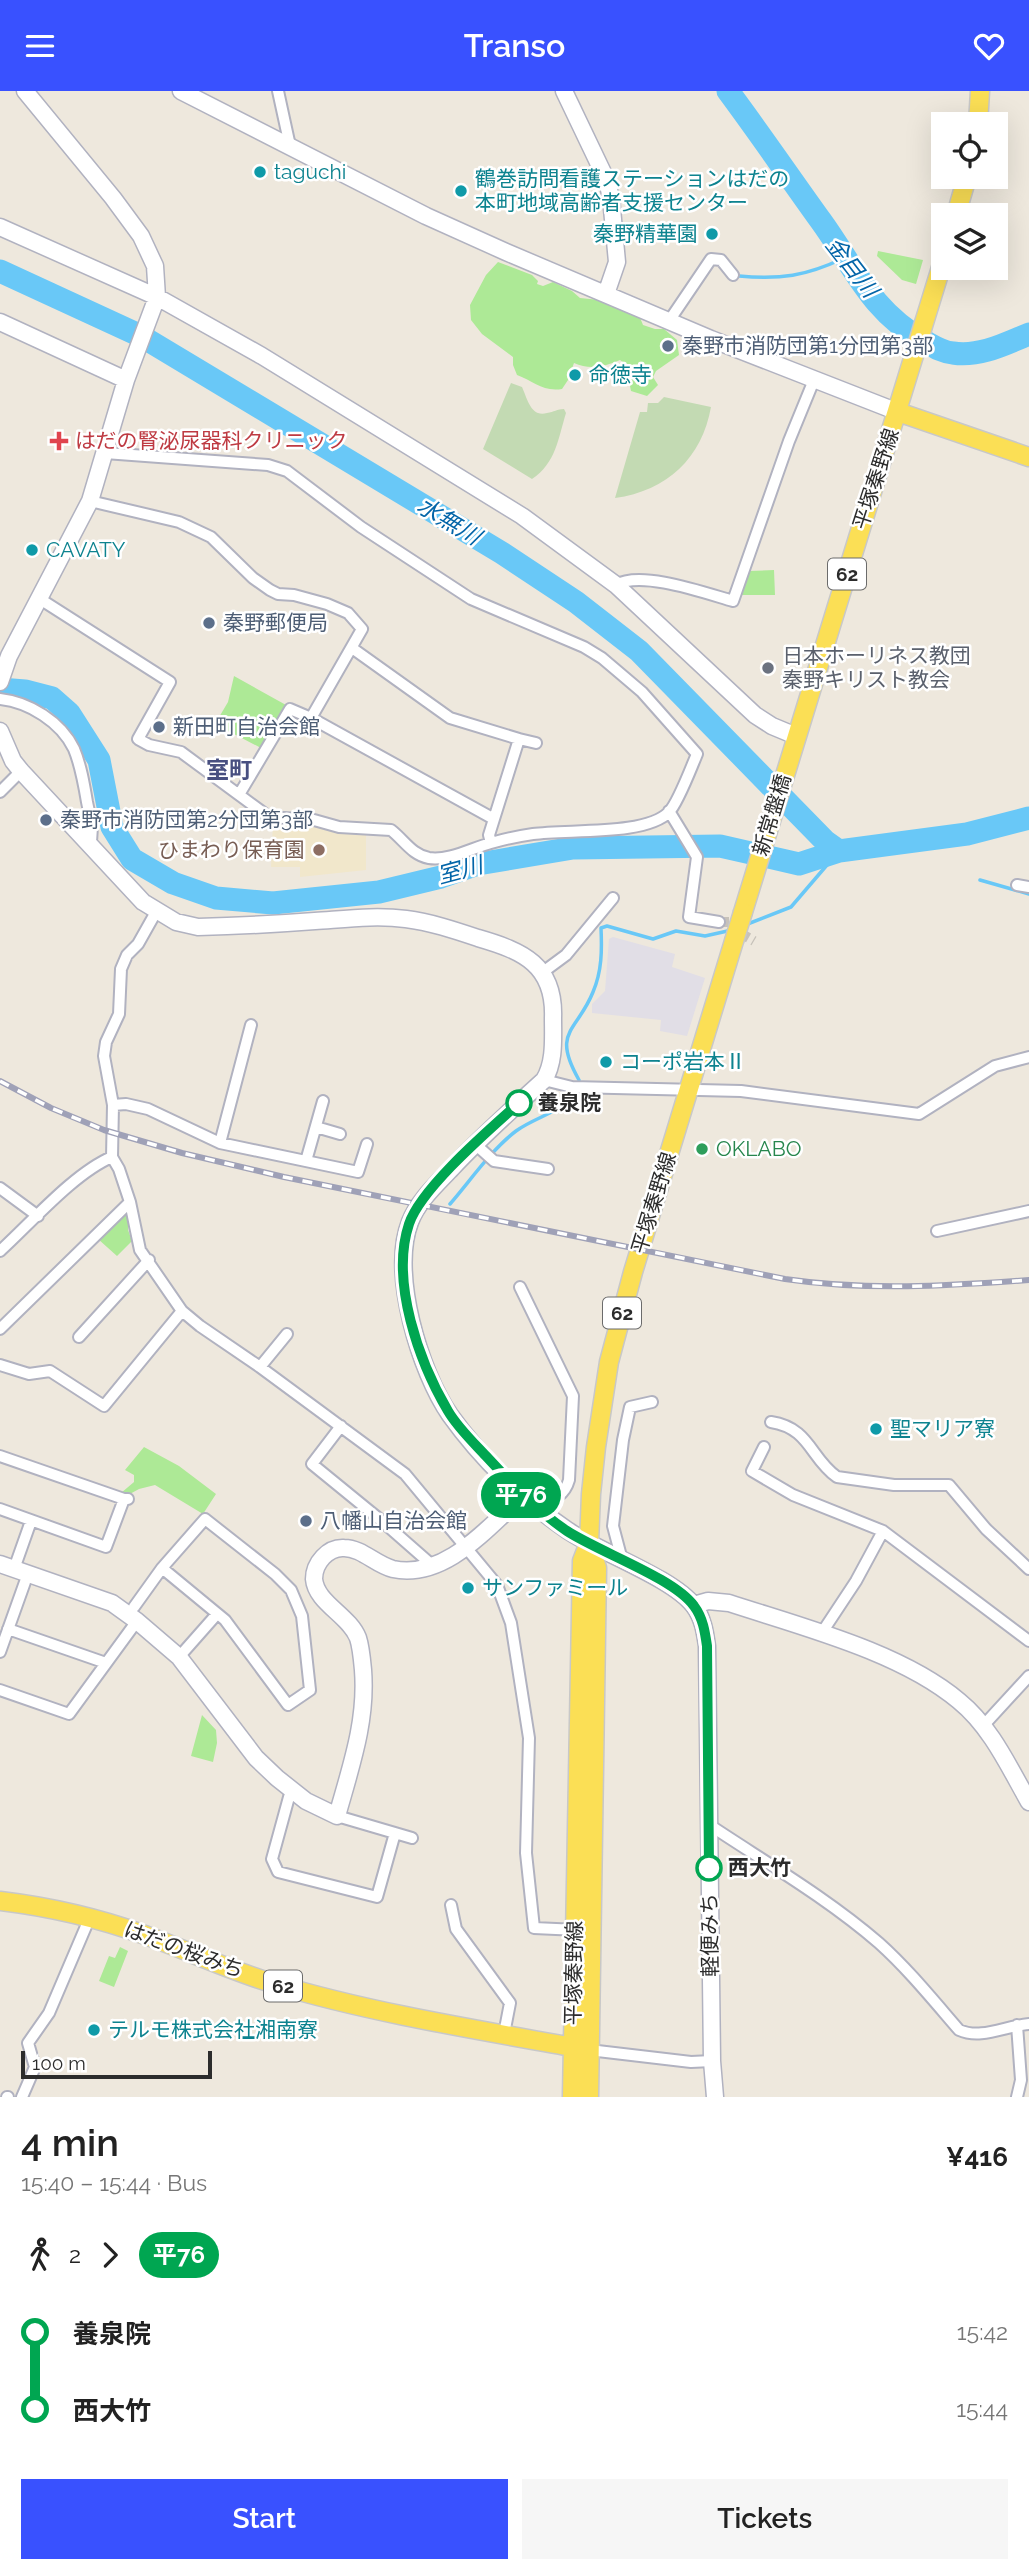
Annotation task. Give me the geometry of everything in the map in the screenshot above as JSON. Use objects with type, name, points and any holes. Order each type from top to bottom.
[{"type":"main road","points":[[979,112],[980,91]]},
{"type":"main road","points":[[898,412],[938,280]]},
{"type":"main road","name":"平塚秦野線","points":[[789,759],[898,412],[1029,457]]},
{"type":"main road","name":"新常盤橋","points":[[755,870],[789,759]]},
{"type":"main road","name":"平塚秦野線","points":[[581,2049],[582,1561],[589,1543],[596,1447],[609,1362],[633,1272],[755,870]]},
{"type":"main road","name":"はだの桜みち","points":[[0,1901],[44,1906],[90,1917],[273,1983],[331,1999],[581,2049]]},
{"type":"main road","points":[[572,2097],[581,2049]]},
{"type":"main road","points":[[581,2049],[589,2097]]},
{"type":"street","points":[[1,677],[5,653],[40,599],[90,501],[127,377],[156,299],[155,266],[141,236],[25,91]]},
{"type":"street","points":[[181,91],[426,216],[669,321],[898,412]]},
{"type":"street","points":[[278,91],[290,146]]},
{"type":"street","points":[[564,91],[607,181],[611,198],[617,262],[606,294]]},
{"type":"street","points":[[0,226],[156,299],[262,356],[522,516],[616,586],[755,715],[796,736]]},
{"type":"street","points":[[669,321],[711,259],[721,260],[733,275]]},
{"type":"street","points":[[0,322],[127,377]]},
{"type":"street","points":[[616,586],[622,582],[650,580],[733,601],[789,441],[814,380]]},
{"type":"street","points":[[40,599],[170,682],[138,739],[149,745],[181,752],[269,817],[314,820],[339,827],[391,830],[410,849],[432,859],[491,843],[544,833],[633,828],[649,824],[670,811],[697,754],[642,692],[602,658],[584,647],[471,599],[361,527],[287,471],[268,465],[105,453]]},
{"type":"street","points":[[90,501],[179,522],[211,537],[253,578],[270,590],[327,604],[348,613],[362,629],[312,718]]},
{"type":"street","points":[[352,648],[450,718],[536,743]]},
{"type":"street","points":[[0,699],[14,700],[33,708],[65,736],[73,747],[82,773],[93,832],[90,845]]},
{"type":"street","points":[[240,793],[290,709],[312,718],[494,819]]},
{"type":"street","points":[[0,731],[13,761],[21,771],[143,902],[176,922],[198,927],[368,917],[405,919],[437,925],[511,948],[528,958],[543,972],[554,1005],[552,1061],[544,1080],[485,1153],[424,1197],[410,1222],[405,1242],[407,1301],[417,1341],[432,1380],[449,1413],[529,1501],[568,1531],[672,1587],[694,1605],[708,1601],[729,1603],[898,1662],[930,1680],[961,1702],[983,1726],[1002,1753],[1029,1802]]},
{"type":"street","points":[[491,843],[489,835],[519,739]]},
{"type":"street","points":[[0,792],[21,771]]},
{"type":"street","points":[[670,811],[697,857],[689,917],[719,922]]},
{"type":"street","points":[[1017,885],[1029,887]]},
{"type":"street","points":[[543,972],[566,955],[614,898]]},
{"type":"street","points":[[156,912],[138,944],[127,955],[121,969],[119,1014],[106,1042],[104,1056],[113,1105],[111,1157],[119,1169],[130,1202],[140,1250],[182,1311],[405,1474],[497,1585],[511,1623],[529,1738],[526,1853],[534,1928],[583,1930]]},
{"type":"street","points":[[220,1143],[251,1025]]},
{"type":"street","points":[[544,1080],[572,1087],[741,1091],[919,1114],[995,1066],[1029,1058]]},
{"type":"street","points":[[306,1161],[323,1101]]},
{"type":"street","points":[[113,1105],[126,1104],[148,1109],[220,1143],[358,1171],[367,1144]]},
{"type":"street","points":[[316,1127],[340,1134]]},
{"type":"street","points":[[485,1153],[548,1169]]},
{"type":"street","points":[[0,1251],[75,1181],[111,1157]]},
{"type":"street","points":[[0,1188],[38,1216]]},
{"type":"street","points":[[0,1329],[130,1202]]},
{"type":"street","points":[[937,1231],[1029,1211]]},
{"type":"street","points":[[79,1337],[149,1260]]},
{"type":"street","points":[[337,1815],[363,1720],[365,1697],[358,1638],[351,1626],[318,1592],[314,1580],[316,1567],[325,1555],[344,1548],[358,1551],[393,1569],[419,1570],[450,1558],[529,1501],[560,1496],[567,1489],[573,1396],[520,1287]]},
{"type":"street","points":[[0,1365],[29,1374],[50,1371],[104,1406],[182,1311]]},
{"type":"street","points":[[260,1367],[287,1333]]},
{"type":"street","points":[[622,1560],[614,1526],[623,1440],[630,1407],[652,1402]]},
{"type":"street","points":[[771,1422],[789,1426],[801,1434],[837,1477],[894,1485],[949,1485],[986,1529],[1029,1569]]},
{"type":"street","points":[[341,1426],[312,1464],[432,1565]]},
{"type":"street","points":[[764,1447],[752,1471],[793,1495],[883,1531],[1029,1641]]},
{"type":"street","points":[[0,1456],[127,1499],[106,1547],[0,1509]]},
{"type":"street","points":[[0,1690],[69,1714],[106,1663],[163,1568],[205,1519],[275,1574],[291,1590],[302,1616],[310,1690],[288,1705],[225,1620],[163,1568]]},
{"type":"street","points":[[32,1521],[7,1566],[112,1603],[135,1614],[179,1657],[256,1758],[293,1791],[306,1801],[337,1815],[412,1838]]},
{"type":"street","points":[[821,1634],[856,1581],[883,1531]]},
{"type":"street","points":[[0,1652],[25,1582]]},
{"type":"street","name":"軽便みち","points":[[694,1605],[703,1623],[707,1646],[712,2061],[715,2097]]},
{"type":"street","points":[[179,1657],[217,1614]]},
{"type":"street","points":[[8,1629],[106,1663]]},
{"type":"street","points":[[983,1726],[1029,1676]]},
{"type":"street","points":[[293,1791],[272,1859],[278,1872],[377,1897],[395,1833]]},
{"type":"street","points":[[708,1824],[837,1910],[878,1943],[908,1972],[959,2030],[968,2034],[982,2034],[1029,2024]]},
{"type":"street","points":[[451,1905],[456,1929],[510,2003],[504,2034]]},
{"type":"street","points":[[22,2097],[35,2067],[28,2043],[49,2013],[90,1917]]},
{"type":"street","points":[[1017,2025],[1021,2080],[1017,2097]]},
{"type":"street","points":[[581,2049],[691,2062],[712,2061]]},
{"type":"shaded area","name":"ひまわり保育園","points":[[273,822],[366,833],[366,870],[300,877],[300,867],[271,867]]},
{"type":"shaded area","points":[[613,937],[675,954],[672,967],[705,978],[687,1036],[660,1031],[661,1020],[592,1013],[592,1004],[605,991],[609,939]]},
{"type":"green space","points":[[878,251],[923,260],[916,284],[902,280],[877,256]]},
{"type":"green space","points":[[498,262],[532,275],[538,281],[537,284],[543,286],[553,282],[580,298],[600,300],[639,315],[643,325],[664,329],[677,340],[679,355],[656,371],[653,377],[658,385],[647,396],[631,391],[628,376],[630,367],[620,360],[597,367],[574,363],[562,389],[543,387],[517,375],[513,357],[482,334],[471,320],[470,305],[486,275]]},
{"type":"green space","points":[[511,383],[522,387],[530,406],[537,413],[564,409],[566,413],[551,458],[532,479],[483,449]]},
{"type":"green space","points":[[664,397],[711,407],[700,442],[679,469],[666,480],[634,494],[615,498],[640,412],[647,412],[648,403],[658,403]]},
{"type":"green space","points":[[774,570],[775,595],[739,595],[749,571]]},
{"type":"green space","points":[[234,676],[286,705],[261,748],[215,724],[228,702]]},
{"type":"green space","points":[[121,1216],[128,1216],[128,1230],[132,1241],[117,1256],[98,1239]]},
{"type":"green space","points":[[144,1447],[179,1466],[216,1494],[203,1514],[155,1485],[128,1495],[121,1493],[134,1482],[134,1475],[125,1470]]},
{"type":"green space","points":[[202,1715],[216,1730],[217,1743],[213,1762],[191,1756]]},
{"type":"green space","points":[[120,1947],[128,1951],[114,1987],[99,1981],[109,1956],[115,1958]]},
{"type":"water","points":[[1029,812],[1029,822],[966,840],[966,830]]},
{"type":"waterway","name":"金目川","points":[[728,91],[865,287],[905,329],[941,350],[963,354],[992,349],[1029,334]]},
{"type":"waterway","points":[[739,276],[793,275],[844,258]]},
{"type":"waterway","name":"水無川","points":[[0,271],[141,336],[502,553],[576,602],[639,651],[825,841],[839,851]]},
{"type":"waterway","name":"室川","points":[[0,689],[25,691],[52,698],[69,713],[99,760],[112,827],[132,859],[173,883],[216,898],[273,903],[379,892],[441,877],[478,864],[573,848],[720,846],[799,864],[839,851],[967,834],[1029,818]]},
{"type":"waterway","points":[[745,925],[791,907],[839,851]]},
{"type":"waterway","points":[[980,880],[1029,894]]},
{"type":"waterway","points":[[579,1080],[571,1064],[567,1041],[596,984],[601,960],[601,928],[607,926],[653,939],[676,931],[705,936],[732,930]]},
{"type":"waterway","points":[[450,1204],[507,1138],[573,1098]]},
{"type":"tunnel","points":[[719,922],[739,922],[742,934],[754,941]]},
{"type":"railway","points":[[0,1081],[51,1108],[104,1130],[182,1153],[284,1177],[785,1279],[877,1286],[1029,1280]]},
{"type":"bus line","name":"平76","points":[[519,1103],[424,1197],[410,1222],[405,1242],[407,1301],[417,1341],[432,1380],[449,1413],[523,1496],[568,1531],[672,1587],[694,1605],[703,1623],[707,1646],[709,1868]]},
{"type":"place","name":"taguchi","points":[[260,172]]},
{"type":"place","name":"鶴巻訪問看護ステーションはだの 本町地域高齢者支援センター","points":[[461,191]]},
{"type":"place","name":"秦野精華園","points":[[712,234]]},
{"type":"place","name":"秦野市消防団第1分団第3部","points":[[668,346]]},
{"type":"place","name":"命徳寺","points":[[575,375]]},
{"type":"place","name":"はだの腎泌尿器科クリニック","points":[[59,441]]},
{"type":"place","name":"CAVATY","points":[[32,550]]},
{"type":"place","name":"秦野郵便局","points":[[209,623]]},
{"type":"place","name":"日本ホーリネス教団 秦野キリスト教会","points":[[768,668]]},
{"type":"place","name":"新田町自治会館","points":[[159,727]]},
{"type":"place","name":"秦野市消防団第2分団第3部","points":[[46,820]]},
{"type":"place","name":"ひまわり保育園","points":[[319,850]]},
{"type":"place","name":"コーポ岩本Ⅱ","points":[[606,1062]]},
{"type":"place","name":"養泉院","points":[[519,1103]]},
{"type":"place","name":"OKLABO","points":[[702,1149]]},
{"type":"place","name":"聖マリア寮","points":[[876,1429]]},
{"type":"place","name":"八幡山自治会館","points":[[306,1521]]},
{"type":"place","name":"サンファミール","points":[[468,1588]]},
{"type":"place","name":"西大竹","points":[[709,1868]]},
{"type":"place","name":"テルモ株式会社湘南寮","points":[[94,2030]]},
{"type":"district","name":"室町","points":[[229,770]]}]
